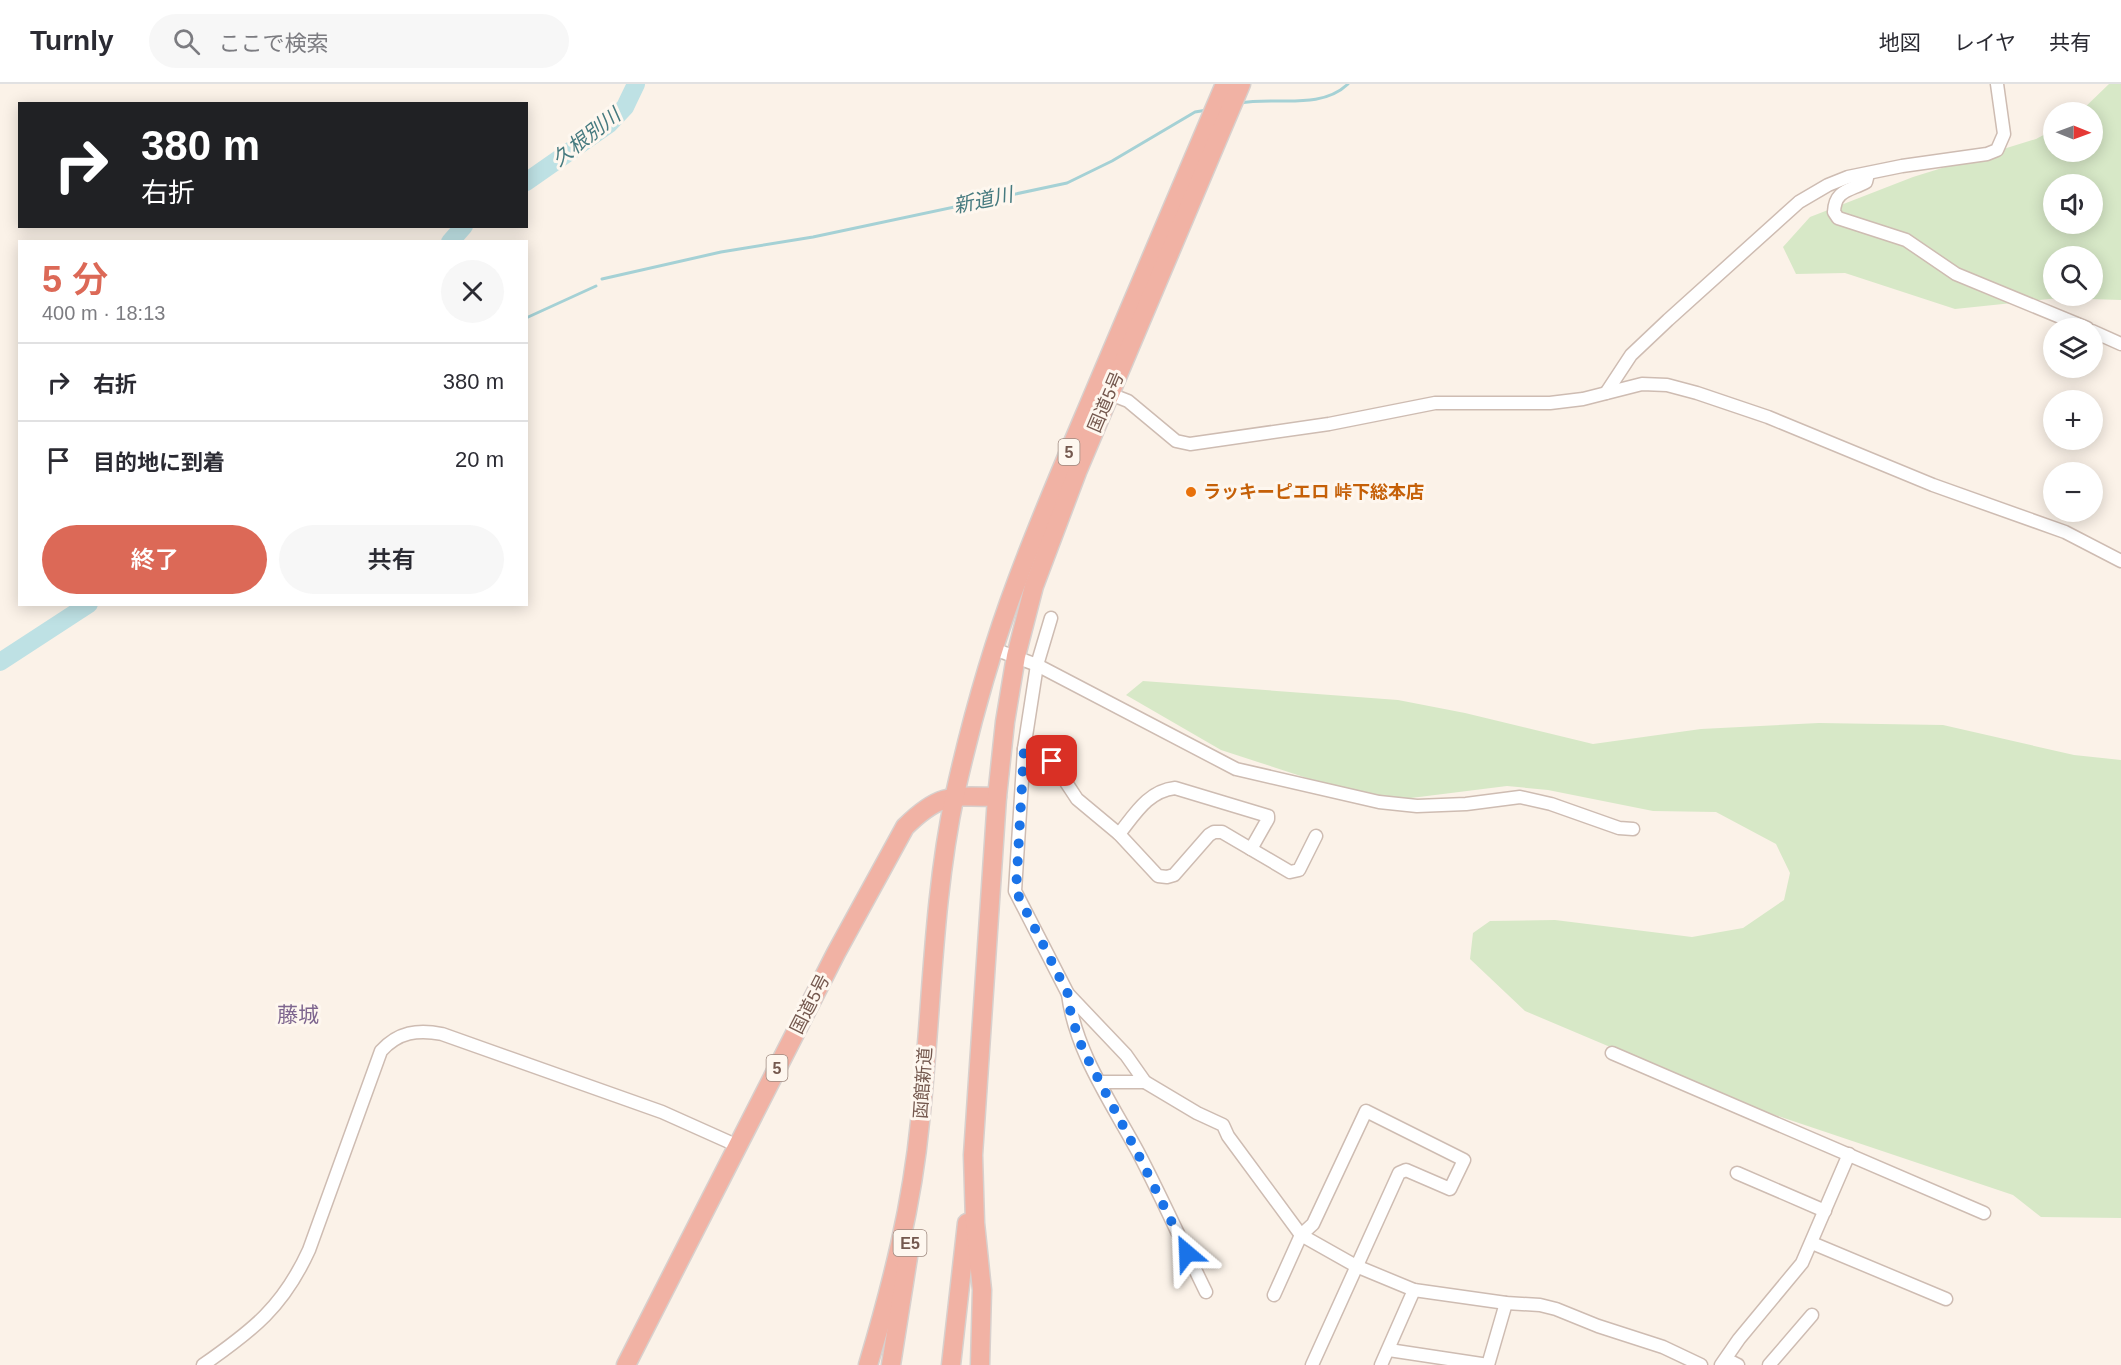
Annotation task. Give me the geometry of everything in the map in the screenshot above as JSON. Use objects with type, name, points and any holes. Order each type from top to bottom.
[{"type":"highway","name":"国道5号","points":[[955,796],[994,648],[1030,547],[1103,391],[1231,88]]},
{"type":"highway","name":"国道5号","points":[[626,1365],[836,952],[905,827],[921,810],[937,801],[955,796],[997,797],[1005,722],[1016,656],[1034,585],[1103,391]]},
{"type":"highway","name":"函館新道","points":[[868,1365],[901,1247],[914,1172],[921,1120],[933,956],[943,866],[955,796]]},
{"type":"highway","name":"5","points":[[980,1365],[982,1290],[975,1223],[973,1155],[997,797]]},
{"type":"highway","name":"E5","points":[[891,1365],[907,1265],[921,1120]]},
{"type":"highway","points":[[951,1365],[962,1280],[973,1155]]},
{"type":"street","points":[[1606,393],[1631,356],[1799,202],[1828,184],[1902,165],[1988,154],[1997,150],[2004,134],[1997,84]]},
{"type":"street","points":[[1868,174],[1866,182],[1842,192],[1836,199],[1833,212],[1838,218],[1905,240],[1956,273],[2063,318]]},
{"type":"street","points":[[2103,336],[2121,344]]},
{"type":"street","points":[[1103,391],[1128,401],[1176,441],[1190,444],[1329,424],[1435,403],[1550,403],[1583,399],[1642,384],[1667,386],[1697,393],[1768,417],[1933,485],[2065,532],[2121,561]]},
{"type":"street","points":[[1051,618],[1037,665],[1024,749],[1016,891],[1068,994],[1126,1055],[1145,1082],[1197,1113],[1223,1125],[1228,1136],[1301,1235],[1356,1266],[1414,1290],[1506,1303],[1540,1305],[1556,1309],[1598,1326],[1663,1347],[1701,1365]]},
{"type":"street","points":[[994,648],[1037,665],[1236,769],[1379,802],[1417,806],[1466,804],[1520,797],[1551,804],[1619,828],[1633,830]]},
{"type":"street","points":[[1024,749],[1041,752],[1052,761],[1077,799],[1119,834],[1158,876],[1173,875],[1214,832],[1222,832],[1290,872],[1296,872],[1316,836]]},
{"type":"street","points":[[1119,834],[1145,801],[1164,789],[1175,788],[1268,816],[1251,849]]},
{"type":"street","points":[[990,892],[1016,891]]},
{"type":"street","points":[[1068,994],[1071,1016],[1083,1050],[1139,1156],[1206,1292]]},
{"type":"street","points":[[203,1365],[237,1341],[273,1309],[297,1277],[309,1250],[381,1051],[389,1041],[399,1035],[421,1031],[442,1034],[662,1112],[738,1146]]},
{"type":"street","points":[[1612,1053],[1984,1213]]},
{"type":"street","points":[[1100,1082],[1145,1082]]},
{"type":"street","points":[[1274,1295],[1301,1235],[1313,1224],[1366,1112],[1464,1160],[1450,1189],[1407,1170],[1399,1173],[1312,1365]]},
{"type":"street","points":[[1738,1365],[1724,1362],[1739,1339],[1802,1263],[1849,1154]]},
{"type":"street","points":[[1737,1173],[1825,1211]]},
{"type":"street","points":[[1812,1243],[1946,1299]]},
{"type":"street","points":[[1381,1365],[1414,1290]]},
{"type":"street","points":[[1389,1350],[1488,1365],[1506,1303]]},
{"type":"street","points":[[1769,1365],[1812,1315]]},
{"type":"green space","points":[[2109,84],[2121,84],[2121,300],[2103,299],[2103,246],[2043,246],[2043,300],[1955,309],[1845,273],[1796,274],[1783,247],[1810,217],[1913,177],[2043,135],[2043,162],[2103,162],[2103,102],[2090,102]]},
{"type":"green space","points":[[1143,681],[1398,700],[1465,713],[1593,744],[1701,729],[1819,723],[1943,725],[2074,755],[2121,760],[2121,1218],[2041,1217],[2013,1195],[1757,1109],[1525,1011],[1470,959],[1473,933],[1490,921],[1555,920],[1692,937],[1743,928],[1784,900],[1790,873],[1776,844],[1716,812],[1653,811],[1548,790],[1507,786],[1403,799],[1353,793],[1221,750],[1126,695]]},
{"type":"waterway","name":"久根別川","points":[[528,181],[609,124],[625,107],[636,84]]},
{"type":"waterway","name":"新道川","points":[[1240,103],[1310,100],[1337,92],[1348,84]]},
{"type":"waterway","name":"新道川","points":[[602,279],[721,252],[813,237],[1067,183],[1112,161],[1195,112],[1207,110]]},
{"type":"waterway","name":"久根別川","points":[[452,240],[462,228]]},
{"type":"waterway","name":"新道川","points":[[528,317],[596,286]]},
{"type":"waterway","name":"久根別川","points":[[0,662],[86,606]]},
{"type":"place","name":"ラッキーピエロ 峠下総本店","points":[[1191,492]]},
{"type":"district","name":"藤城","points":[[298,1014]]},
{"type":"route","points":[[1052,761],[1041,752],[1024,749],[1016,891],[1068,994],[1071,1016],[1083,1050],[1187,1253]]}]
